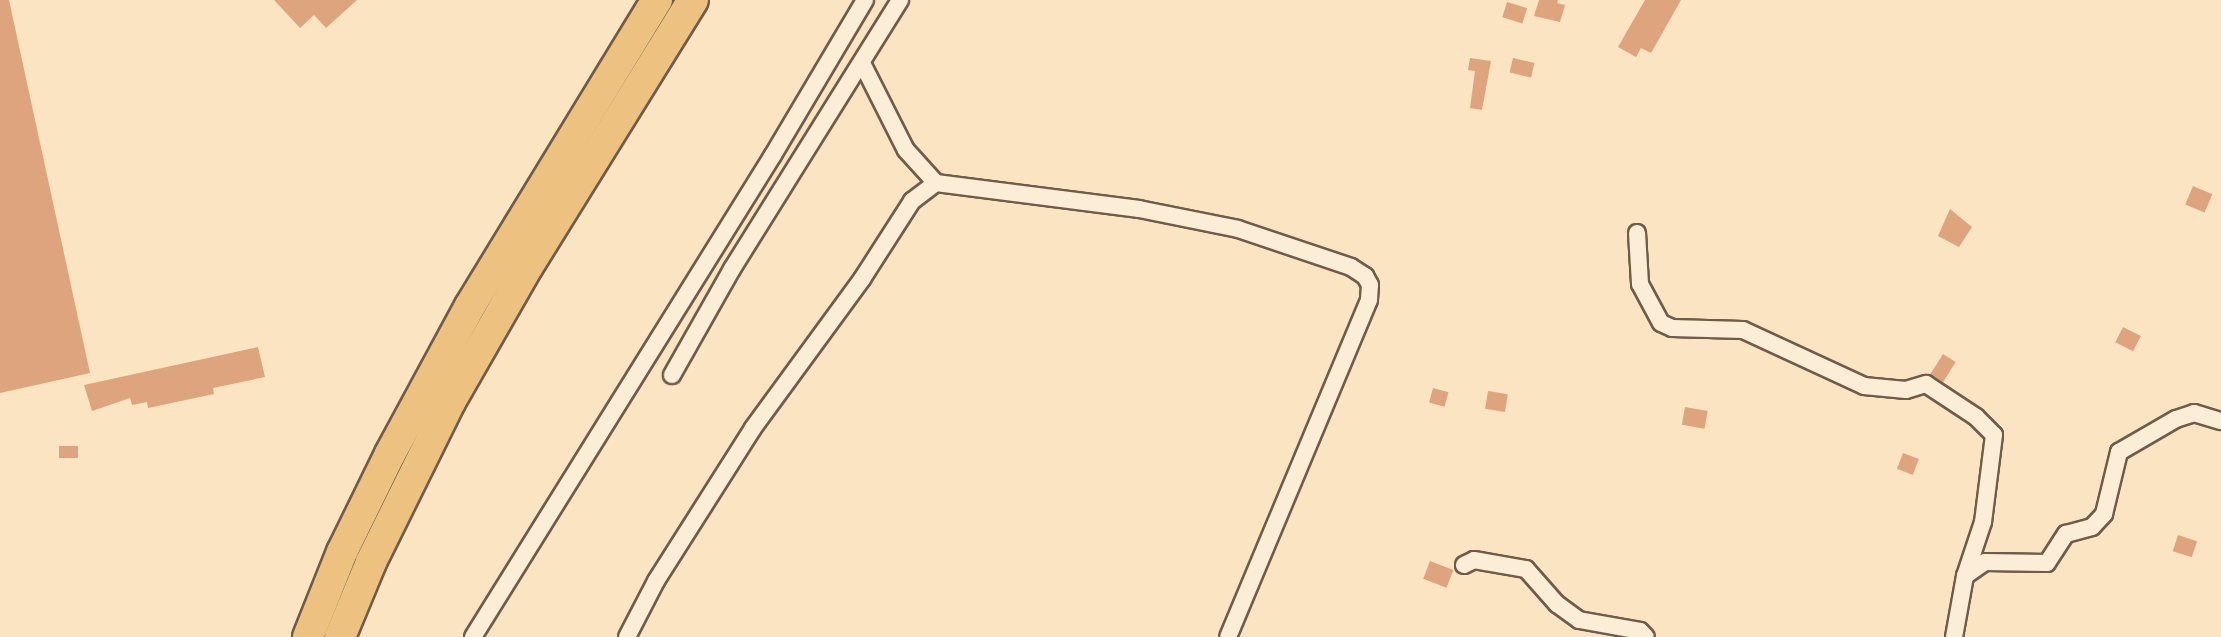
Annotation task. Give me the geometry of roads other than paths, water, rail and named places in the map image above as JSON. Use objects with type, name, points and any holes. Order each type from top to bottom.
[{"type":"highway","points":[[308,637],[380,474],[470,306],[657,0]]},
{"type":"highway","points":[[340,637],[381,542],[456,393],[528,266],[693,0]]},
{"type":"street","points":[[473,637],[774,155],[865,0]]},
{"type":"street","points":[[672,375],[732,270],[900,0]]},
{"type":"street","points":[[862,63],[906,150],[936,183],[1138,209],[1238,229],[1351,267],[1365,276],[1370,285],[1369,300],[1228,637]]},
{"type":"street","points":[[627,637],[656,581],[753,428],[862,279],[912,201],[936,183]]},
{"type":"street","points":[[1637,232],[1640,284],[1661,323],[1672,328],[1743,330],[1864,386],[1906,390],[1926,384],[1994,435],[1983,522],[1965,576],[1954,637]]},
{"type":"street","points":[[1965,576],[1985,562],[2048,562],[2067,534],[2092,527],[2104,514],[2119,452],[2176,419],[2194,413],[2221,421]]},
{"type":"street","points":[[1464,565],[1474,560],[1526,568],[1557,604],[1579,620],[1640,631],[1646,637]]}]
